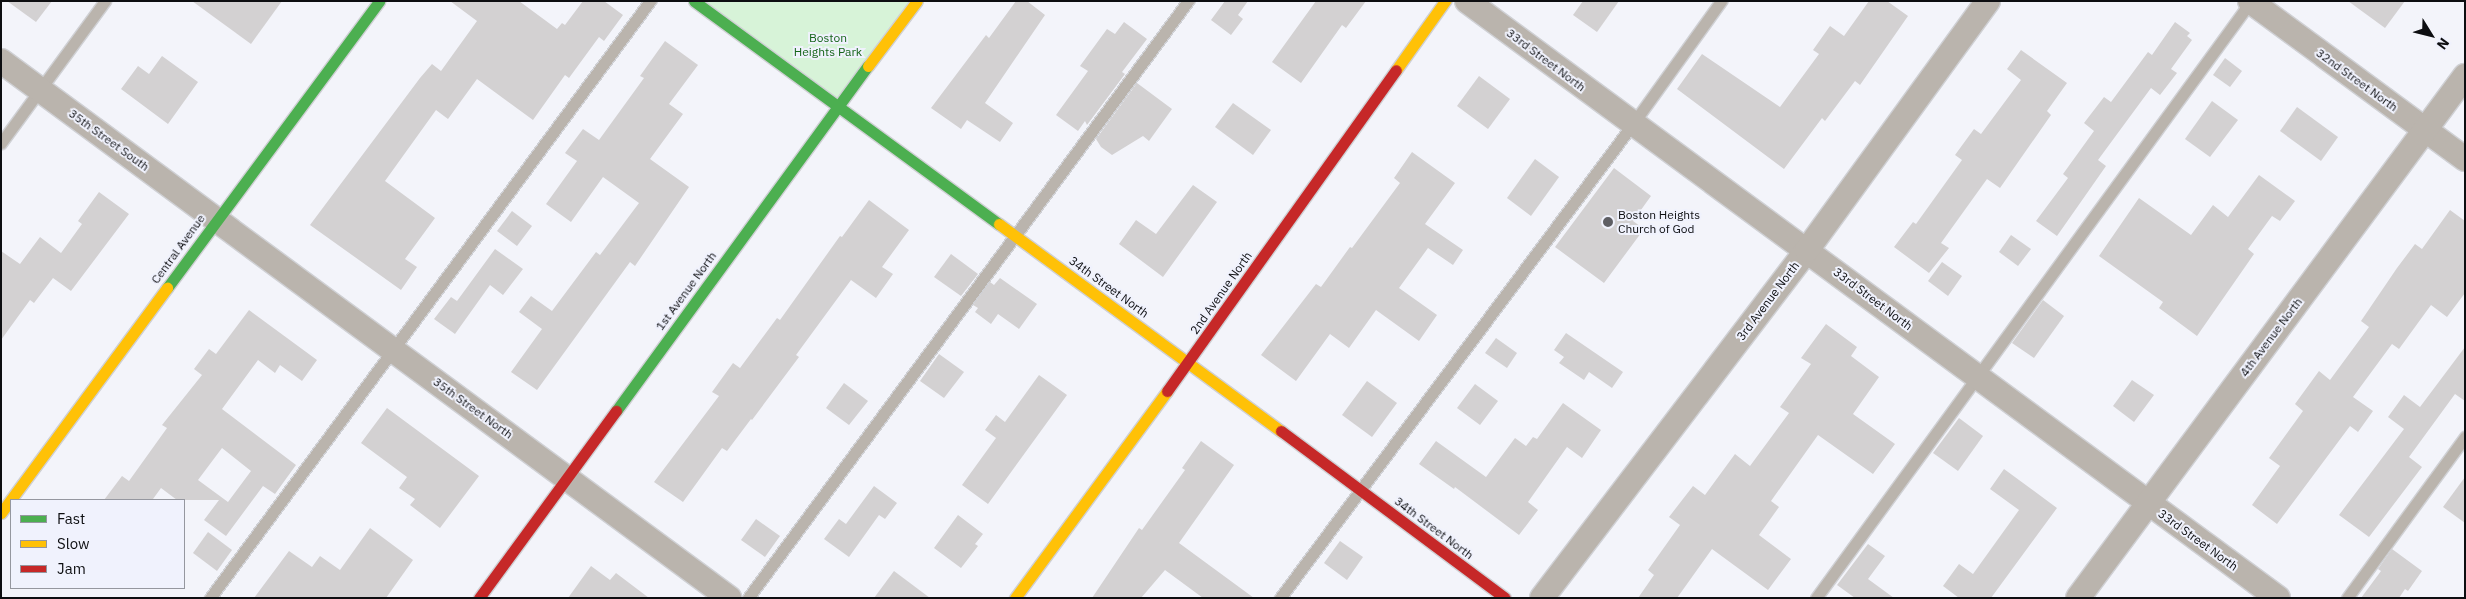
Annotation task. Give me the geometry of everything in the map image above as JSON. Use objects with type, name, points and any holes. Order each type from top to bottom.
[{"type":"street","name":"Central Avenue","points":[[11,499],[379,1]]},
{"type":"street","name":"34th Street North","points":[[694,1],[1188,362],[1505,598]]},
{"type":"street","name":"1st Avenue North","points":[[479,598],[916,1]]},
{"type":"street","name":"2nd Avenue North","points":[[1016,598],[1188,362],[1445,1]]},
{"type":"street","name":"33rd Street North","points":[[1467,1],[1632,125],[1807,250],[1977,378],[2278,598]]},
{"type":"street","name":"3rd Avenue North","points":[[1542,598],[1807,250],[1988,1]]},
{"type":"street","name":"32nd Street North","points":[[2250,1],[2465,159]]},
{"type":"street","name":"35th Street South","points":[[1,61],[217,219]]},
{"type":"street","name":"4th Avenue North","points":[[2078,598],[2465,76]]},
{"type":"street","name":"35th Street North","points":[[217,219],[729,598]]},
{"type":"street","name":"Central Avenue","points":[[1,513],[10,501]]},
{"type":"lane","points":[[1,143],[105,1]]},
{"type":"lane","points":[[210,598],[650,1]]},
{"type":"lane","points":[[748,598],[1188,1]]},
{"type":"lane","points":[[1280,598],[1632,125],[1721,1]]},
{"type":"lane","points":[[1816,598],[2250,1]]},
{"type":"lane","points":[[2347,598],[2465,437]]},
{"type":"green space","name":"Boston Heights Park","points":[[694,1],[917,1],[837,107]]},
{"type":"building","points":[[7,1],[52,1],[36,22]]},
{"type":"building","points":[[192,1],[282,1],[251,44]]},
{"type":"building","points":[[450,1],[519,1],[557,29],[562,23],[565,25],[583,1],[604,1],[623,15],[604,41],[599,37],[569,78],[565,75],[533,120],[477,79],[448,119],[436,110],[385,181],[435,218],[405,259],[417,267],[401,290],[310,225],[420,78],[432,64],[441,71],[477,21]]},
{"type":"building","points":[[1016,1],[1027,1],[1045,15],[985,103],[1013,123],[1000,142],[967,120],[961,129],[931,108],[986,35],[989,38]]},
{"type":"building","points":[[1225,1],[1248,1],[1238,15],[1243,19],[1231,35],[1211,20]]},
{"type":"building","points":[[1316,1],[1366,1],[1346,28],[1342,25],[1301,83],[1272,62]]},
{"type":"building","points":[[1583,1],[1619,1],[1597,32],[1573,15]]},
{"type":"building","points":[[1869,1],[1887,1],[1908,16],[1860,85],[1855,81],[1825,121],[1822,118],[1784,169],[1677,89],[1702,54],[1780,107],[1819,54],[1813,50],[1830,26],[1844,36]]},
{"type":"building","points":[[2348,1],[2405,1],[2385,28]]},
{"type":"building","points":[[1124,22],[1147,39],[1122,72],[1125,74],[1087,125],[1085,121],[1078,131],[1056,115],[1088,71],[1080,66],[1107,29],[1115,34]]},
{"type":"building","points":[[2175,22],[2190,33],[2187,36],[2192,40],[2171,69],[2177,73],[2160,95],[2151,88],[2098,160],[2106,166],[2057,236],[2036,221],[2068,178],[2063,174],[2094,131],[2084,123],[2104,97],[2111,102],[2148,52],[2152,55]]},
{"type":"building","points":[[665,41],[698,65],[669,104],[683,114],[650,159],[689,187],[635,266],[630,262],[537,390],[511,372],[542,329],[519,312],[531,296],[552,311],[596,252],[600,255],[639,203],[603,177],[571,222],[546,204],[577,161],[565,153],[583,129],[599,140],[644,78],[640,76]]},
{"type":"building","points":[[2021,50],[2067,83],[2047,111],[2051,115],[2000,188],[1987,179],[1941,243],[1949,248],[1929,273],[1894,247],[1913,222],[1916,224],[1962,160],[1955,155],[1974,129],[1981,134],[2021,80],[2007,69]]},
{"type":"building","points":[[162,56],[198,82],[168,124],[121,89],[138,66],[149,74]]},
{"type":"building","points":[[2225,58],[2242,71],[2230,87],[2213,75]]},
{"type":"building","points":[[1479,76],[1510,99],[1488,129],[1457,106]]},
{"type":"building","points":[[1137,83],[1172,109],[1149,141],[1143,136],[1112,155],[1101,147],[1096,139]]},
{"type":"building","points":[[2212,101],[2238,120],[2210,157],[2185,139]]},
{"type":"building","points":[[1233,103],[1271,130],[1253,155],[1215,127]]},
{"type":"building","points":[[2297,107],[2338,137],[2321,161],[2280,131]]},
{"type":"building","points":[[1412,152],[1455,183],[1425,224],[1463,250],[1453,265],[1428,248],[1399,288],[1437,315],[1419,341],[1376,310],[1349,348],[1330,334],[1296,381],[1261,355],[1316,284],[1321,287],[1350,247],[1352,248],[1400,183],[1394,178]]},
{"type":"building","points":[[1535,159],[1559,177],[1531,216],[1507,198]]},
{"type":"building","points":[[1614,168],[1651,196],[1633,221],[1644,229],[1604,283],[1555,247]]},
{"type":"building","points":[[2259,175],[2295,201],[2280,221],[2272,216],[2248,249],[2254,254],[2197,336],[2159,308],[2163,302],[2099,256],[2139,198],[2191,235],[2213,205],[2228,217]]},
{"type":"building","points":[[1193,185],[1217,202],[1163,277],[1119,244],[1136,220],[1156,234]]},
{"type":"building","points":[[99,192],[129,214],[71,291],[53,278],[34,303],[30,300],[1,340],[1,251],[20,264],[40,237],[61,253],[82,224],[78,221]]},
{"type":"building","points":[[869,200],[909,230],[882,267],[893,274],[876,298],[851,280],[796,355],[799,357],[752,420],[727,451],[722,448],[683,502],[654,482],[719,396],[712,392],[733,363],[740,368],[777,318],[780,320],[840,236],[842,237]]},
{"type":"building","points":[[2450,210],[2465,221],[2465,293],[2447,317],[2431,305],[2399,349],[2392,344],[2353,397],[2373,411],[2358,432],[2350,426],[2277,524],[2252,505],[2280,466],[2269,458],[2303,411],[2295,404],[2319,371],[2330,380],[2369,327],[2361,321],[2397,268],[2415,244],[2422,249]]},
{"type":"building","points":[[512,211],[532,226],[517,246],[497,231]]},
{"type":"building","points":[[2011,235],[2031,249],[2018,266],[1999,252]]},
{"type":"building","points":[[495,249],[523,269],[503,295],[490,285],[455,334],[434,319],[451,297],[457,301]]},
{"type":"building","points":[[951,254],[978,274],[961,296],[934,277]]},
{"type":"building","points":[[1942,262],[1962,276],[1948,296],[1928,281]]},
{"type":"building","points":[[1000,278],[1037,304],[1019,329],[998,314],[991,324],[975,312],[978,308],[973,305],[990,282],[994,285]]},
{"type":"building","points":[[2043,300],[2064,316],[2034,358],[2012,343]]},
{"type":"building","points":[[249,310],[317,360],[302,381],[280,365],[275,373],[258,360],[222,409],[296,465],[275,494],[263,486],[226,536],[204,520],[219,500],[176,499],[161,488],[153,499],[105,499],[122,476],[129,481],[167,428],[162,425],[202,375],[194,369],[209,349],[216,354]],"holes":[[[222,448],[251,471],[228,502],[198,480]]]},
{"type":"building","points":[[1826,324],[1857,347],[1851,356],[1879,377],[1853,414],[1895,444],[1873,474],[1818,435],[1771,501],[1779,507],[1759,535],[1791,559],[1768,590],[1712,549],[1677,598],[1638,598],[1654,575],[1648,570],[1680,525],[1669,517],[1693,486],[1705,495],[1735,454],[1750,466],[1789,413],[1780,407],[1811,364],[1801,358]]},
{"type":"building","points":[[1566,333],[1623,372],[1612,388],[1589,372],[1584,380],[1559,363],[1564,357],[1554,350]]},
{"type":"building","points":[[1496,338],[1517,353],[1507,368],[1485,353]]},
{"type":"building","points":[[2465,347],[2465,401],[2455,394],[2409,457],[2422,467],[2369,537],[2339,515],[2404,429],[2388,417],[2404,395],[2420,407]]},
{"type":"building","points":[[939,354],[964,372],[944,398],[920,381]]},
{"type":"building","points":[[1039,375],[1067,395],[988,504],[962,485],[996,438],[985,430],[996,415],[1005,422]]},
{"type":"building","points":[[2132,380],[2154,395],[2134,422],[2113,406]]},
{"type":"building","points":[[1367,381],[1397,403],[1372,437],[1342,415]]},
{"type":"building","points":[[844,383],[868,401],[849,425],[826,408]]},
{"type":"building","points":[[1475,384],[1498,401],[1480,425],[1457,408]]},
{"type":"building","points":[[1563,403],[1601,430],[1582,458],[1567,447],[1528,502],[1538,510],[1519,535],[1455,487],[1454,489],[1419,464],[1436,441],[1486,477],[1515,438],[1526,446],[1533,437],[1537,439]]},
{"type":"building","points":[[387,408],[479,476],[440,528],[410,505],[415,499],[399,488],[407,477],[361,443]]},
{"type":"building","points":[[1959,418],[1983,436],[1958,471],[1933,453]]},
{"type":"building","points":[[1201,441],[1234,465],[1179,543],[1254,598],[1203,598],[1165,570],[1141,598],[1092,598],[1139,528],[1142,530],[1185,470],[1182,468]]},
{"type":"building","points":[[2004,469],[2057,508],[1991,598],[1959,598],[1943,586],[1959,564],[1973,574],[2019,510],[1990,489]]},
{"type":"building","points":[[2465,477],[2465,523],[2443,507]]},
{"type":"building","points":[[874,486],[897,503],[885,519],[879,515],[849,557],[824,539],[839,519],[846,524]]},
{"type":"building","points":[[958,515],[983,534],[975,544],[978,546],[961,568],[934,548]]},
{"type":"building","points":[[756,519],[780,536],[765,557],[741,540]]},
{"type":"building","points":[[370,528],[413,560],[386,598],[254,598],[289,551],[312,567],[320,556],[340,570]]},
{"type":"building","points":[[208,532],[232,550],[217,571],[193,553]]},
{"type":"building","points":[[1340,541],[1363,557],[1347,580],[1324,563]]},
{"type":"building","points":[[1868,544],[1885,556],[1868,579],[1894,598],[1855,598],[1837,585]]},
{"type":"building","points":[[2392,549],[2422,571],[2408,591],[2405,589],[2399,598],[2361,598],[2381,571],[2378,569]]},
{"type":"building","points":[[591,566],[610,580],[616,573],[649,598],[568,598]]},
{"type":"building","points":[[894,571],[930,598],[874,598]]},
{"type":"traffic: fast","points":[[167,288],[379,1]]},
{"type":"traffic: fast","points":[[694,1],[999,224]]},
{"type":"traffic: fast","points":[[616,411],[868,66]]},
{"type":"traffic: slow","points":[[868,66],[917,1]]},
{"type":"traffic: slow","points":[[1396,70],[1445,1]]},
{"type":"traffic: slow","points":[[999,224],[1281,431]]},
{"type":"traffic: slow","points":[[11,499],[167,288]]},
{"type":"traffic: slow","points":[[1015,598],[1167,391]]},
{"type":"traffic: slow","points":[[1,513],[10,501]]},
{"type":"traffic: jam","points":[[1167,391],[1396,70]]},
{"type":"traffic: jam","points":[[479,598],[616,411]]},
{"type":"traffic: jam","points":[[1281,431],[1505,598]]},
{"type":"place","name":"Boston Heights Church of God","points":[[1608,222]]}]
